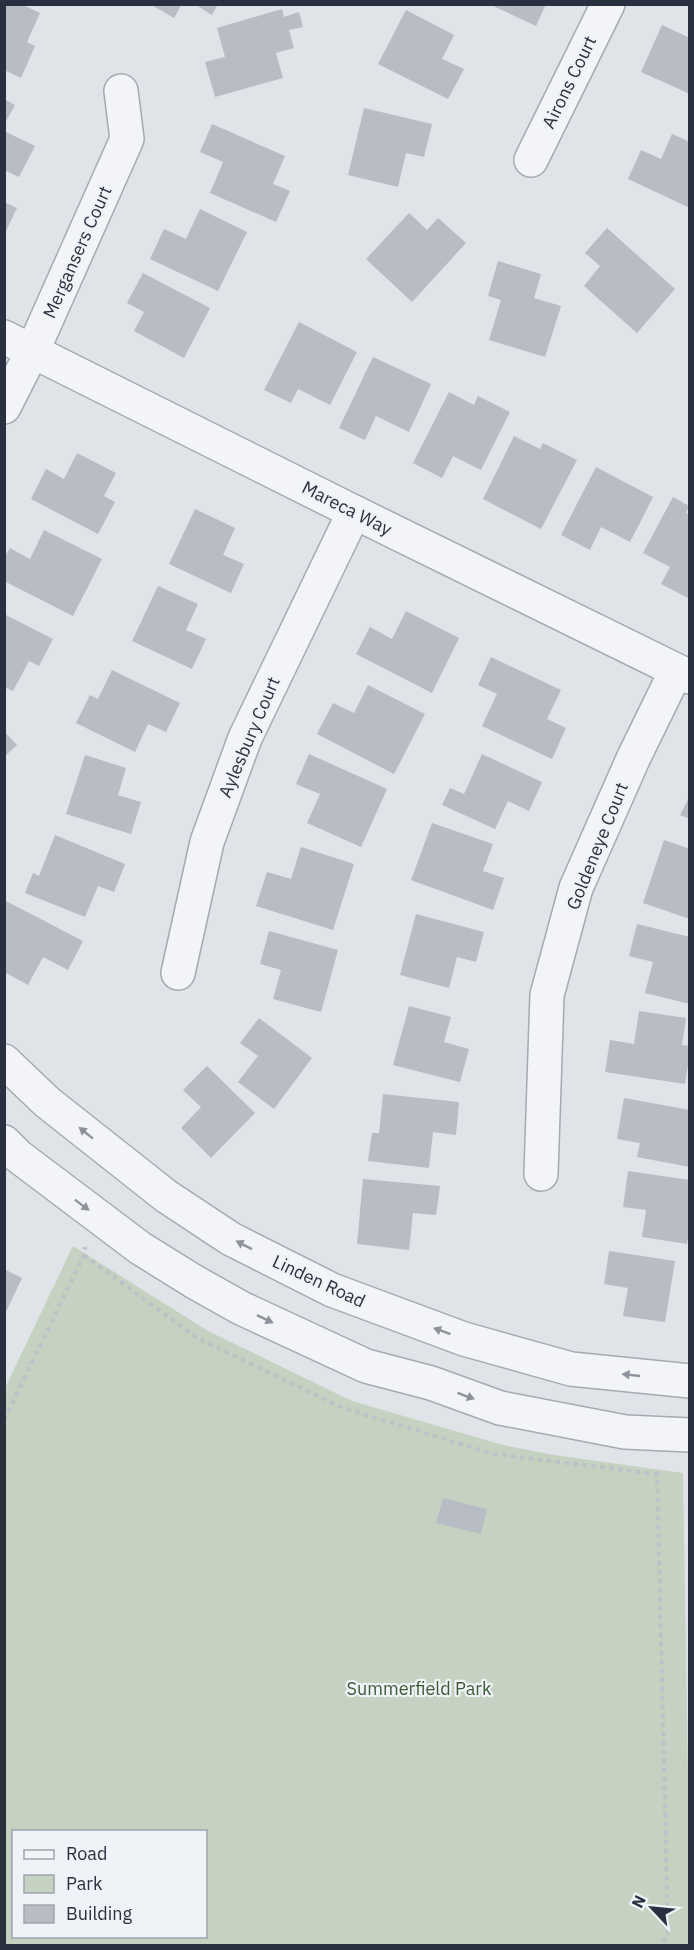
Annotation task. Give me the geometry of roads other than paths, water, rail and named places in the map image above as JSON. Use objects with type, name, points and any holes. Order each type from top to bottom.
[{"type":"street","name":"Airons Court","points":[[531,160],[608,4]]},
{"type":"street","name":"Mergansers Court","points":[[4,407],[19,343],[127,139],[121,91]]},
{"type":"street","name":"Mareca Way","points":[[19,343],[683,674]]},
{"type":"street","name":"Aylesbury Court","points":[[178,973],[207,842],[245,738],[354,512]]},
{"type":"street","name":"Goldeneye Court","points":[[540,1174],[547,995],[576,888],[633,759],[683,674]]},
{"type":"street","name":"Linden Road","points":[[4,1061],[47,1102],[166,1196],[231,1239],[332,1290],[464,1339],[571,1370],[690,1381]]},
{"type":"street","points":[[4,1142],[18,1156],[140,1248],[241,1308],[366,1366],[431,1383],[500,1408],[625,1432],[690,1435]]},
{"type":"park label","name":"Summerfield Park","points":[[419,1688]]}]
